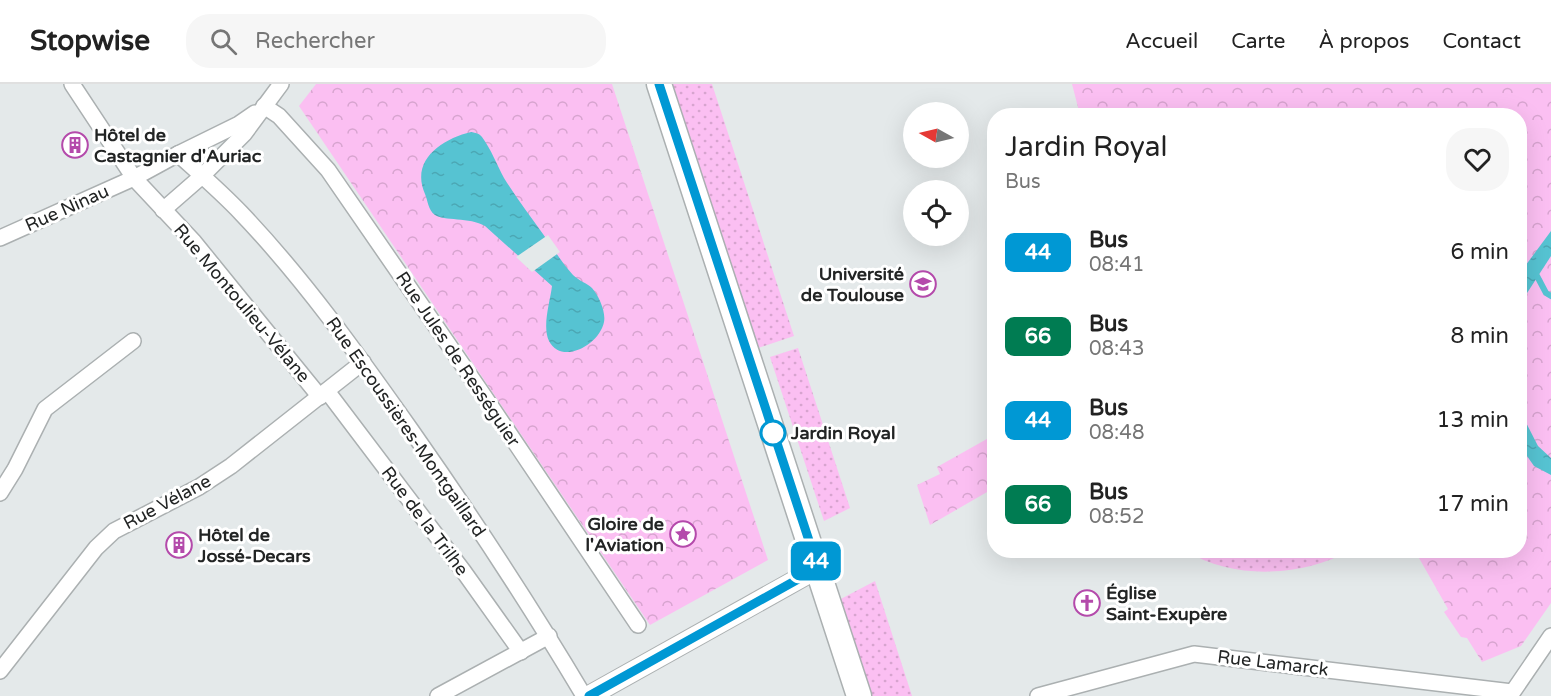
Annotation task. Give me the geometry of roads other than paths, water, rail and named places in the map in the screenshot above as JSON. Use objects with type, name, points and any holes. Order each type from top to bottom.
[{"type":"main road","points":[[659,84],[859,696]]},
{"type":"street","name":"Rue Montoulieu-Vélane","points":[[72,84],[134,178],[194,242],[323,394]]},
{"type":"street","points":[[163,210],[202,176],[244,134],[281,84]]},
{"type":"street","name":"Rue Ninau","points":[[0,238],[134,178],[239,124],[264,106]]},
{"type":"street","name":"Rue Jules de Rességuier","points":[[264,106],[279,116],[328,170],[638,625]]},
{"type":"street","name":"Rue Escoussières-Montgaillard","points":[[178,154],[241,213],[292,272],[363,362],[458,497],[586,696]]},
{"type":"street","points":[[0,493],[15,469],[45,409],[133,341]]},
{"type":"street","name":"Rue Vélane","points":[[0,671],[96,548],[114,531],[199,487],[261,443],[363,362]]},
{"type":"street","name":"Rue de la Trilhe","points":[[323,394],[464,572],[521,652]]},
{"type":"street","points":[[586,696],[818,568]]},
{"type":"street","points":[[438,696],[549,636]]},
{"type":"street","points":[[1511,694],[1551,636]]},
{"type":"street","name":"Rue Lamarck","points":[[1038,696],[1194,654],[1511,694]]},
{"type":"water","points":[[471,132],[482,137],[504,178],[565,266],[575,277],[592,288],[599,300],[604,318],[601,330],[596,338],[580,349],[563,352],[549,341],[546,321],[552,286],[485,226],[472,221],[439,217],[430,208],[421,182],[425,161],[431,153],[449,140]]},
{"type":"water","points":[[1551,231],[1551,256],[1527,293],[1527,264]]},
{"type":"water","points":[[1527,425],[1538,446],[1551,458],[1551,475],[1534,466],[1527,456]]},
{"type":"waterway","points":[[1537,276],[1546,293],[1551,296]]},
{"type":"place","name":"Hôtel de Castagnier d'Auriac","points":[[75,145]]},
{"type":"place","name":"Université de Toulouse","points":[[923,284]]},
{"type":"place","name":"Jardin Royal","points":[[773,433]]},
{"type":"place","name":"Gloire de l'Aviation","points":[[683,534]]},
{"type":"place","name":"Hôtel de Jossé-Decars","points":[[179,545]]},
{"type":"place","name":"Église Saint-Exupère","points":[[1087,603]]}]
